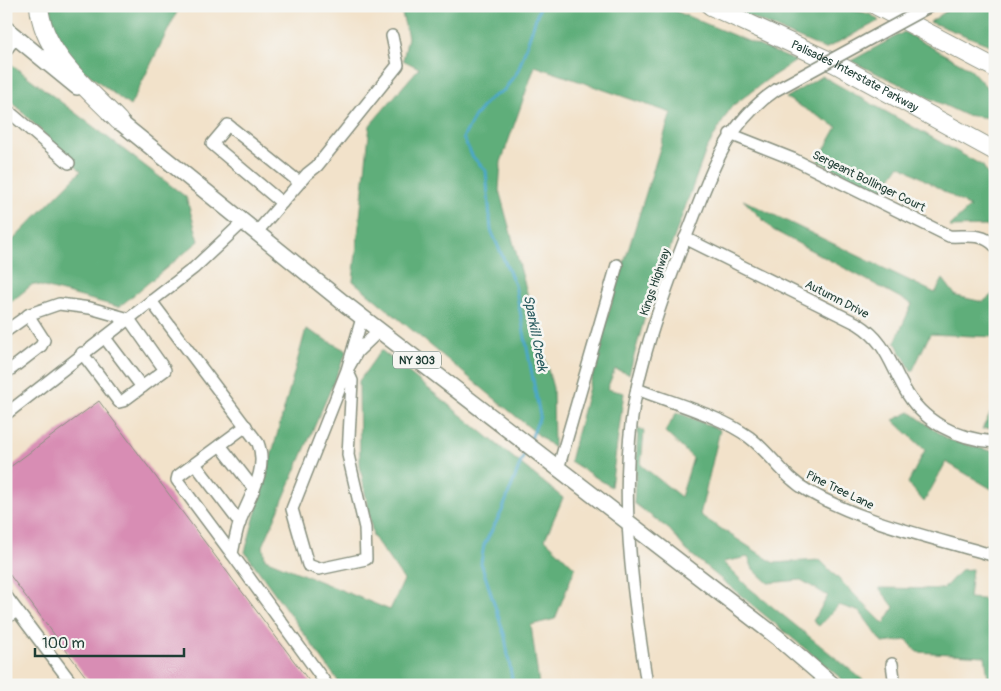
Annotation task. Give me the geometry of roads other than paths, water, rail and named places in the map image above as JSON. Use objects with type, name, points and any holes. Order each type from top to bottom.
[{"type":"highway","points":[[39,6],[43,30],[50,46],[119,122]]},
{"type":"highway","name":"Palisades Interstate Parkway","points":[[711,6],[806,49],[995,151]]},
{"type":"highway","points":[[877,6],[995,68]]},
{"type":"main road","name":"NY 303","points":[[11,33],[362,318],[791,648],[833,685]]},
{"type":"street","name":"Kings Highway","points":[[647,685],[638,625],[626,487],[637,389],[642,363],[685,238],[716,161],[730,134],[752,109],[776,90],[930,6]]},
{"type":"street","points":[[6,50],[11,33]]},
{"type":"street","points":[[256,233],[299,182],[318,166],[398,65],[392,36]]},
{"type":"street","points":[[870,82],[995,141]]},
{"type":"street","points":[[6,109],[69,163]]},
{"type":"street","points":[[282,203],[212,144],[228,126],[299,182]]},
{"type":"street","name":"Sergeant Bollinger Court","points":[[730,134],[800,163],[948,236],[978,236],[990,241],[995,246]]},
{"type":"street","points":[[6,414],[82,353],[105,338],[194,268],[243,222]]},
{"type":"street","name":"Autumn Drive","points":[[685,238],[873,334],[886,350],[904,389],[919,410],[940,426],[965,437],[995,442]]},
{"type":"street","points":[[558,469],[618,265]]},
{"type":"street","points":[[151,302],[246,426],[258,444],[263,456],[254,489],[240,523],[232,554]]},
{"type":"street","points":[[6,331],[28,315],[59,304],[90,308],[129,319],[165,370],[119,402],[82,353]]},
{"type":"street","points":[[6,373],[42,346],[44,340],[28,315]]},
{"type":"street","points":[[347,370],[352,381],[348,455],[365,528],[366,559],[318,569],[308,565],[292,509],[347,370],[362,318]]},
{"type":"street","points":[[347,370],[357,352],[379,331]]},
{"type":"street","points":[[105,338],[142,387]]},
{"type":"street","name":"Pine Tree Lane","points":[[637,389],[722,422],[749,437],[769,456],[788,479],[808,492],[896,529],[995,556]]},
{"type":"street","points":[[246,426],[178,476],[178,484],[232,554],[327,685]]},
{"type":"street","points":[[220,445],[254,489]]},
{"type":"street","points":[[195,464],[240,523]]},
{"type":"street","points":[[6,596],[72,685]]},
{"type":"street","points":[[6,618],[18,611]]},
{"type":"street","points":[[892,664],[895,685]]},
{"type":"waterway","name":"Sparkill Creek","points":[[530,441],[540,416],[515,285],[491,230],[486,171],[473,157],[463,138],[475,116],[489,99],[504,90],[518,71],[540,6]]},
{"type":"waterway","name":"Sparkill Creek","points":[[513,685],[505,637],[481,563],[484,545],[502,511],[526,449]]}]
